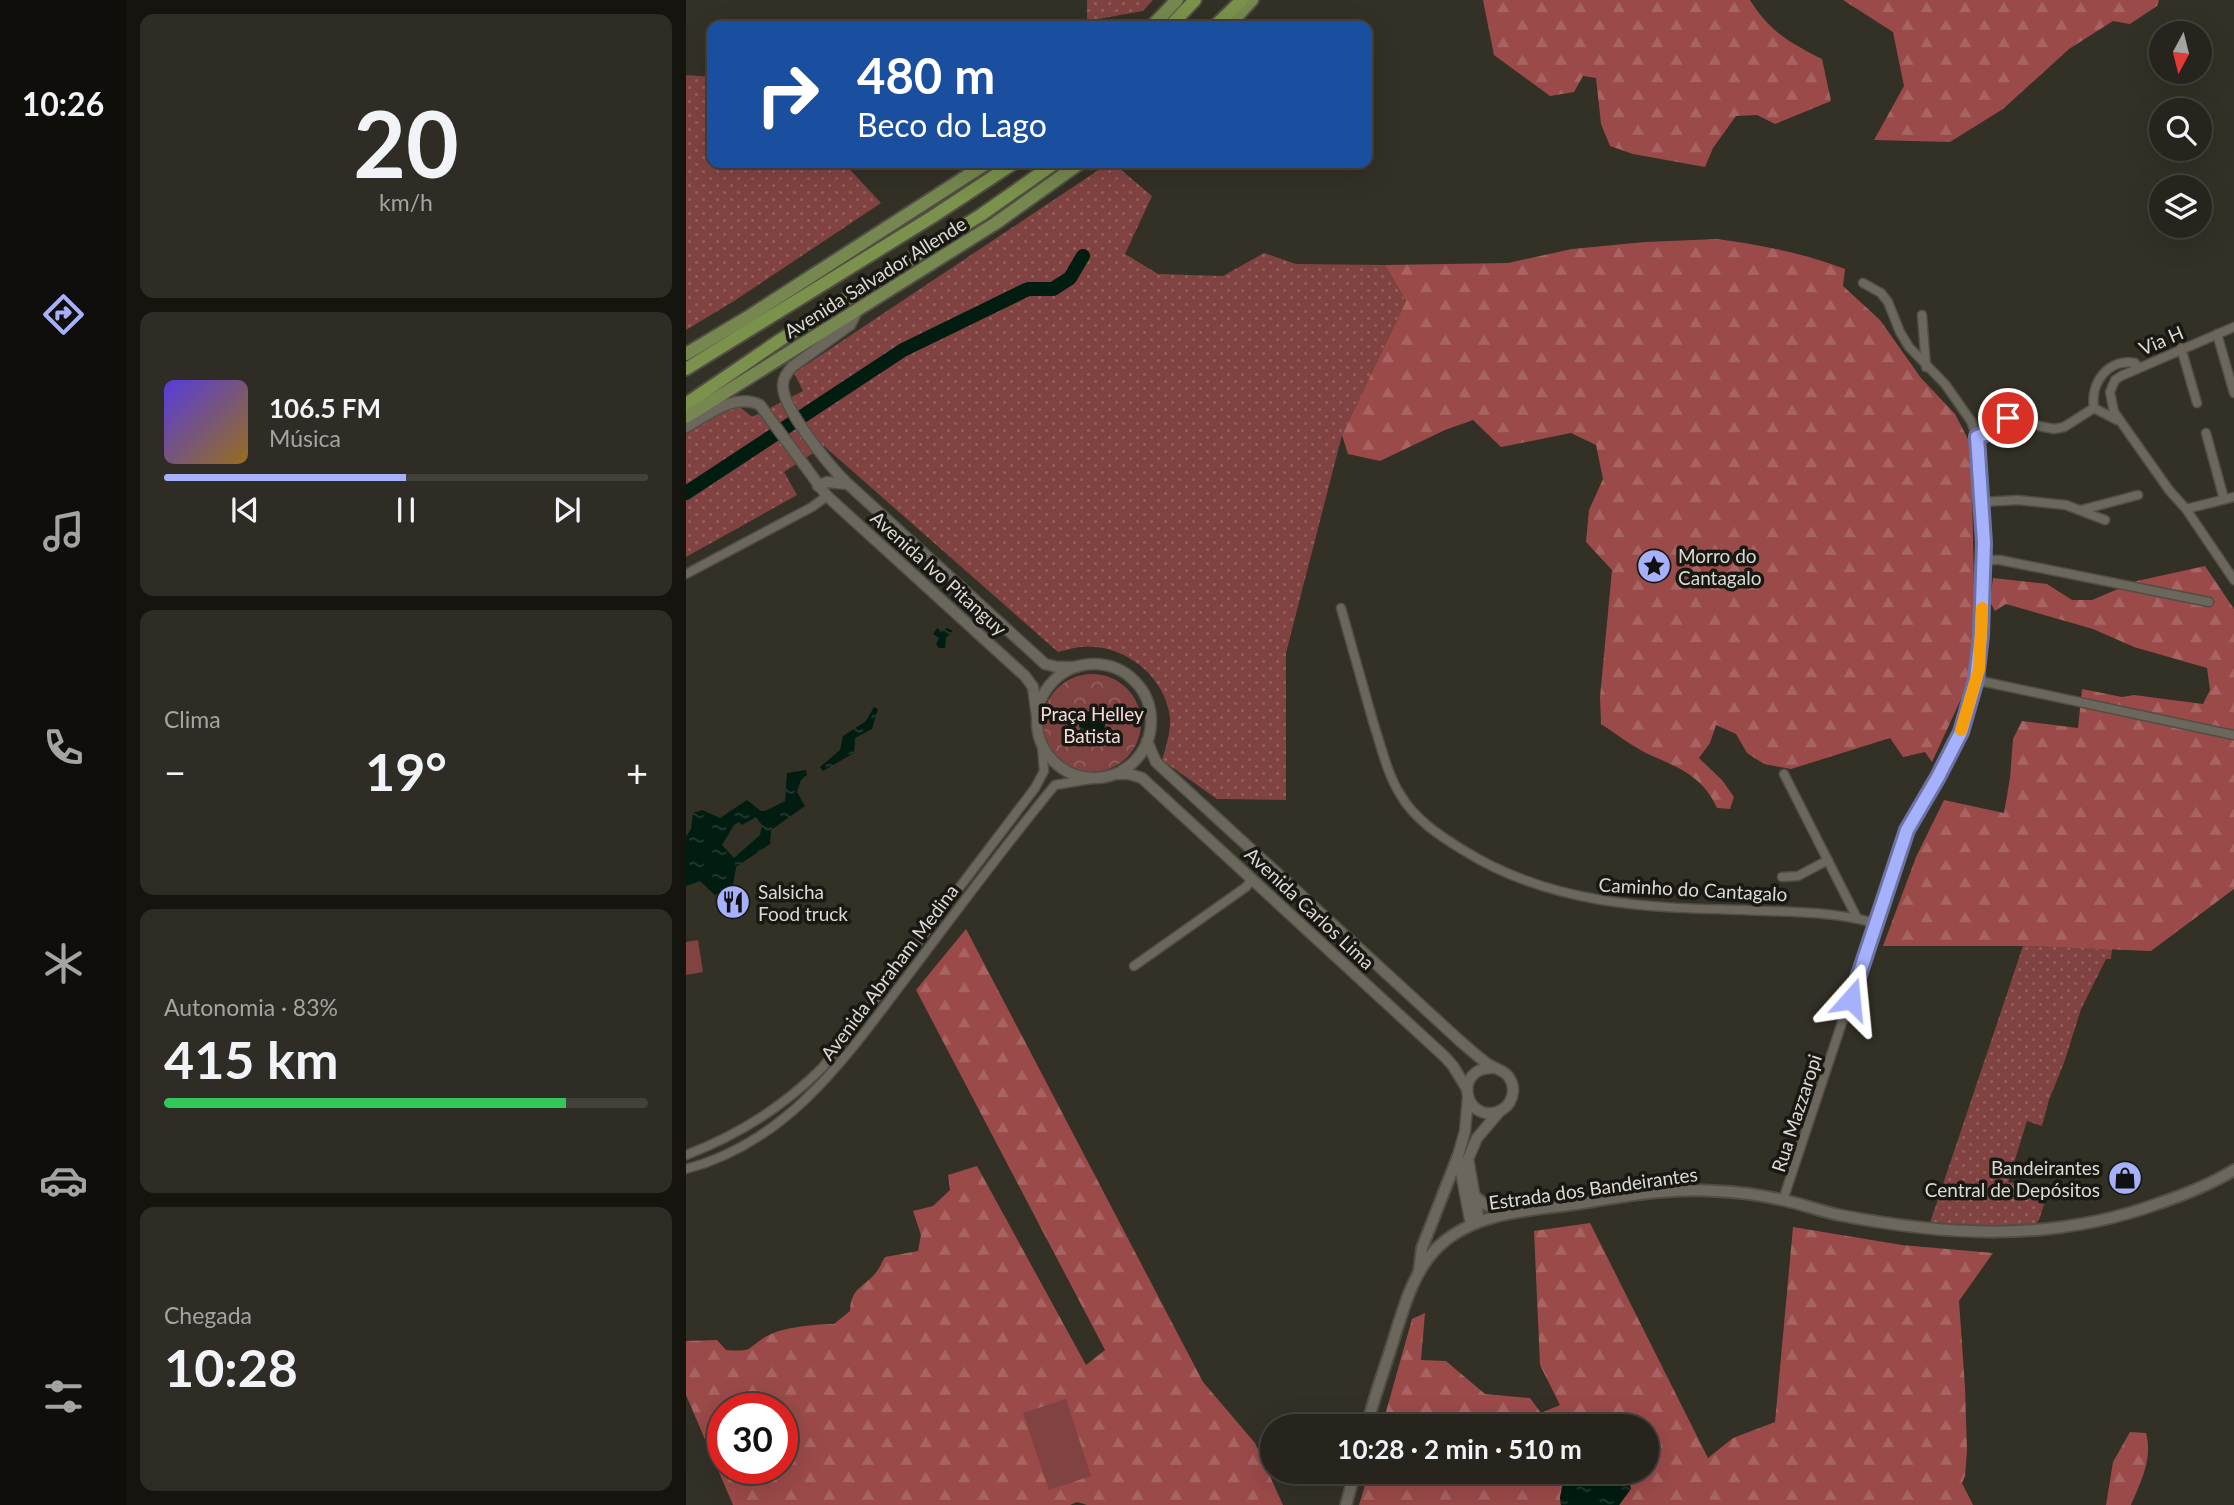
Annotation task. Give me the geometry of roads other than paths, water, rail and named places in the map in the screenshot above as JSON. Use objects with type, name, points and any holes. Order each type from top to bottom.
[{"type":"highway","points":[[1167,21],[1186,0]]},
{"type":"highway","points":[[1175,21],[1195,0]]},
{"type":"highway","points":[[1212,21],[1232,0]]},
{"type":"highway","points":[[1219,21],[1242,0]]},
{"type":"highway","name":"Avenida Salvador Allende","points":[[686,369],[1006,168]]},
{"type":"highway","name":"Avenida Salvador Allende","points":[[686,403],[780,340],[981,215],[1048,168]]},
{"type":"highway","points":[[686,360],[742,327],[748,317]]},
{"type":"highway","points":[[686,403],[701,407]]},
{"type":"main road","points":[[1157,21],[1177,0]]},
{"type":"main road","points":[[1233,21],[1252,0]]},
{"type":"main road","name":"Avenida Salvador Allende","points":[[686,354],[979,168]]},
{"type":"main road","name":"Avenida Salvador Allende","points":[[686,417],[996,223],[1073,168]]},
{"type":"main road","points":[[1419,1273],[1422,1248],[1458,1156]]},
{"type":"main road","name":"Estrada dos Bandeirantes","points":[[1371,1414],[1419,1273],[1438,1247],[1475,1223],[1516,1213],[1690,1190],[1736,1192],[1783,1200],[1839,1215],[1940,1230],[2019,1233],[2096,1223],[2132,1213],[2203,1187],[2234,1170]]},
{"type":"main road","points":[[1474,1196],[1486,1205],[1516,1213]]},
{"type":"main road","points":[[1346,1505],[1352,1484]]},
{"type":"street","name":"Rua Mazzaropi","points":[[1783,1200],[1907,830],[1961,732],[1976,680],[1981,635],[1984,560],[1977,437],[1965,410],[1945,384],[1926,367],[1900,332],[1888,302],[1881,293],[1863,283]]},
{"type":"street","name":"Avenida Ivo Pitanguy","points":[[857,311],[850,325],[793,366],[784,379],[785,397],[821,455],[848,484],[1045,664],[1077,667]]},
{"type":"street","points":[[1922,315],[1926,367]]},
{"type":"street","name":"Via H","points":[[2120,421],[2111,405],[2110,392],[2115,380],[2181,348],[2234,327]]},
{"type":"street","points":[[2217,334],[2234,393]]},
{"type":"street","points":[[2181,348],[2197,404]]},
{"type":"street","points":[[2094,408],[2094,391],[2107,369],[2127,362],[2135,363],[2138,368]]},
{"type":"street","name":"Avenida Ivo Pitanguy","points":[[686,427],[736,401],[751,401],[765,410],[827,496],[1025,676],[1032,687],[1037,716]]},
{"type":"street","points":[[1977,437],[1990,432],[2014,415],[2039,426],[2054,429],[2064,427],[2094,408]]},
{"type":"street","points":[[2094,408],[2120,421],[2169,490],[2186,509],[2234,580]]},
{"type":"street","points":[[2206,433],[2224,499]]},
{"type":"street","points":[[818,486],[829,482],[848,484]]},
{"type":"street","points":[[2081,510],[2138,495]]},
{"type":"street","points":[[686,575],[827,496]]},
{"type":"street","points":[[2186,509],[2234,497]]},
{"type":"street","points":[[1982,502],[2043,502],[2081,510],[2105,520]]},
{"type":"street","points":[[1984,560],[2000,560],[2209,602]]},
{"type":"street","name":"Caminho do Cantagalo","points":[[1341,608],[1392,781],[1415,814],[1445,839],[1479,860],[1544,888],[1597,901],[1806,912],[1857,918],[1875,923]]},
{"type":"street","points":[[1092,664],[1123,672],[1135,682],[1150,710],[1151,726],[1140,755],[1116,774],[1097,778],[1078,776],[1056,764],[1042,746],[1037,730],[1039,703],[1053,681],[1077,667],[1092,664]]},
{"type":"street","points":[[1976,680],[2234,735]]},
{"type":"street","name":"Avenida Carlos Lima","points":[[1147,741],[1156,762],[1460,1041],[1493,1068],[1504,1072],[1513,1084],[1511,1100],[1471,1147],[1468,1158],[1475,1223]]},
{"type":"street","name":"Avenida Abraham Medina","points":[[686,1155],[720,1142],[754,1124],[799,1090],[823,1067],[1035,788],[1044,771],[1042,746]]},
{"type":"street","name":"Avenida Carlos Lima","points":[[1116,774],[1142,778],[1446,1057],[1479,1111],[1501,1111]]},
{"type":"street","points":[[1784,774],[1857,918]]},
{"type":"street","name":"Avenida Abraham Medina","points":[[686,1169],[733,1150],[773,1127],[825,1082],[1055,785],[1097,778]]},
{"type":"street","points":[[1782,877],[1804,874],[1828,860]]},
{"type":"street","points":[[1134,966],[1246,887],[1252,879]]},
{"type":"street","points":[[1475,1223],[1458,1156],[1465,1131],[1468,1082],[1481,1069],[1493,1068]]},
{"type":"water","points":[[937,628],[953,631],[946,638],[945,648],[939,648],[936,644],[939,638],[933,634]]},
{"type":"water","points":[[874,707],[878,709],[872,729],[855,738],[854,753],[823,771],[820,767],[840,750],[843,736],[866,721]]},
{"type":"water","points":[[1092,711],[1101,715],[1105,724],[1101,733],[1092,737],[1083,733],[1079,724],[1083,715]]},
{"type":"water","points":[[806,770],[807,777],[801,780],[797,792],[805,806],[771,830],[770,844],[736,867],[733,885],[715,895],[700,881],[686,886],[686,837],[691,829],[693,813],[702,810],[720,818],[747,800],[765,811],[785,801],[787,773]],"holes":[[[756,817],[762,825],[760,835],[734,858],[722,845],[734,825],[739,822],[742,825]]]},
{"type":"water","points":[[1563,1484],[1630,1484],[1631,1489],[1619,1505],[1561,1505]]},
{"type":"waterway","points":[[686,493],[903,350],[1028,289],[1053,289],[1070,278],[1083,256]]},
{"type":"place","name":"Morro do Cantagalo","points":[[1654,566]]},
{"type":"place","name":"Salsicha Food truck","points":[[733,902]]},
{"type":"place","name":"Bandeirantes Central de Depósitos","points":[[2125,1178]]},
{"type":"park label","name":"Praça Helley Batista","points":[[1092,724]]}]
